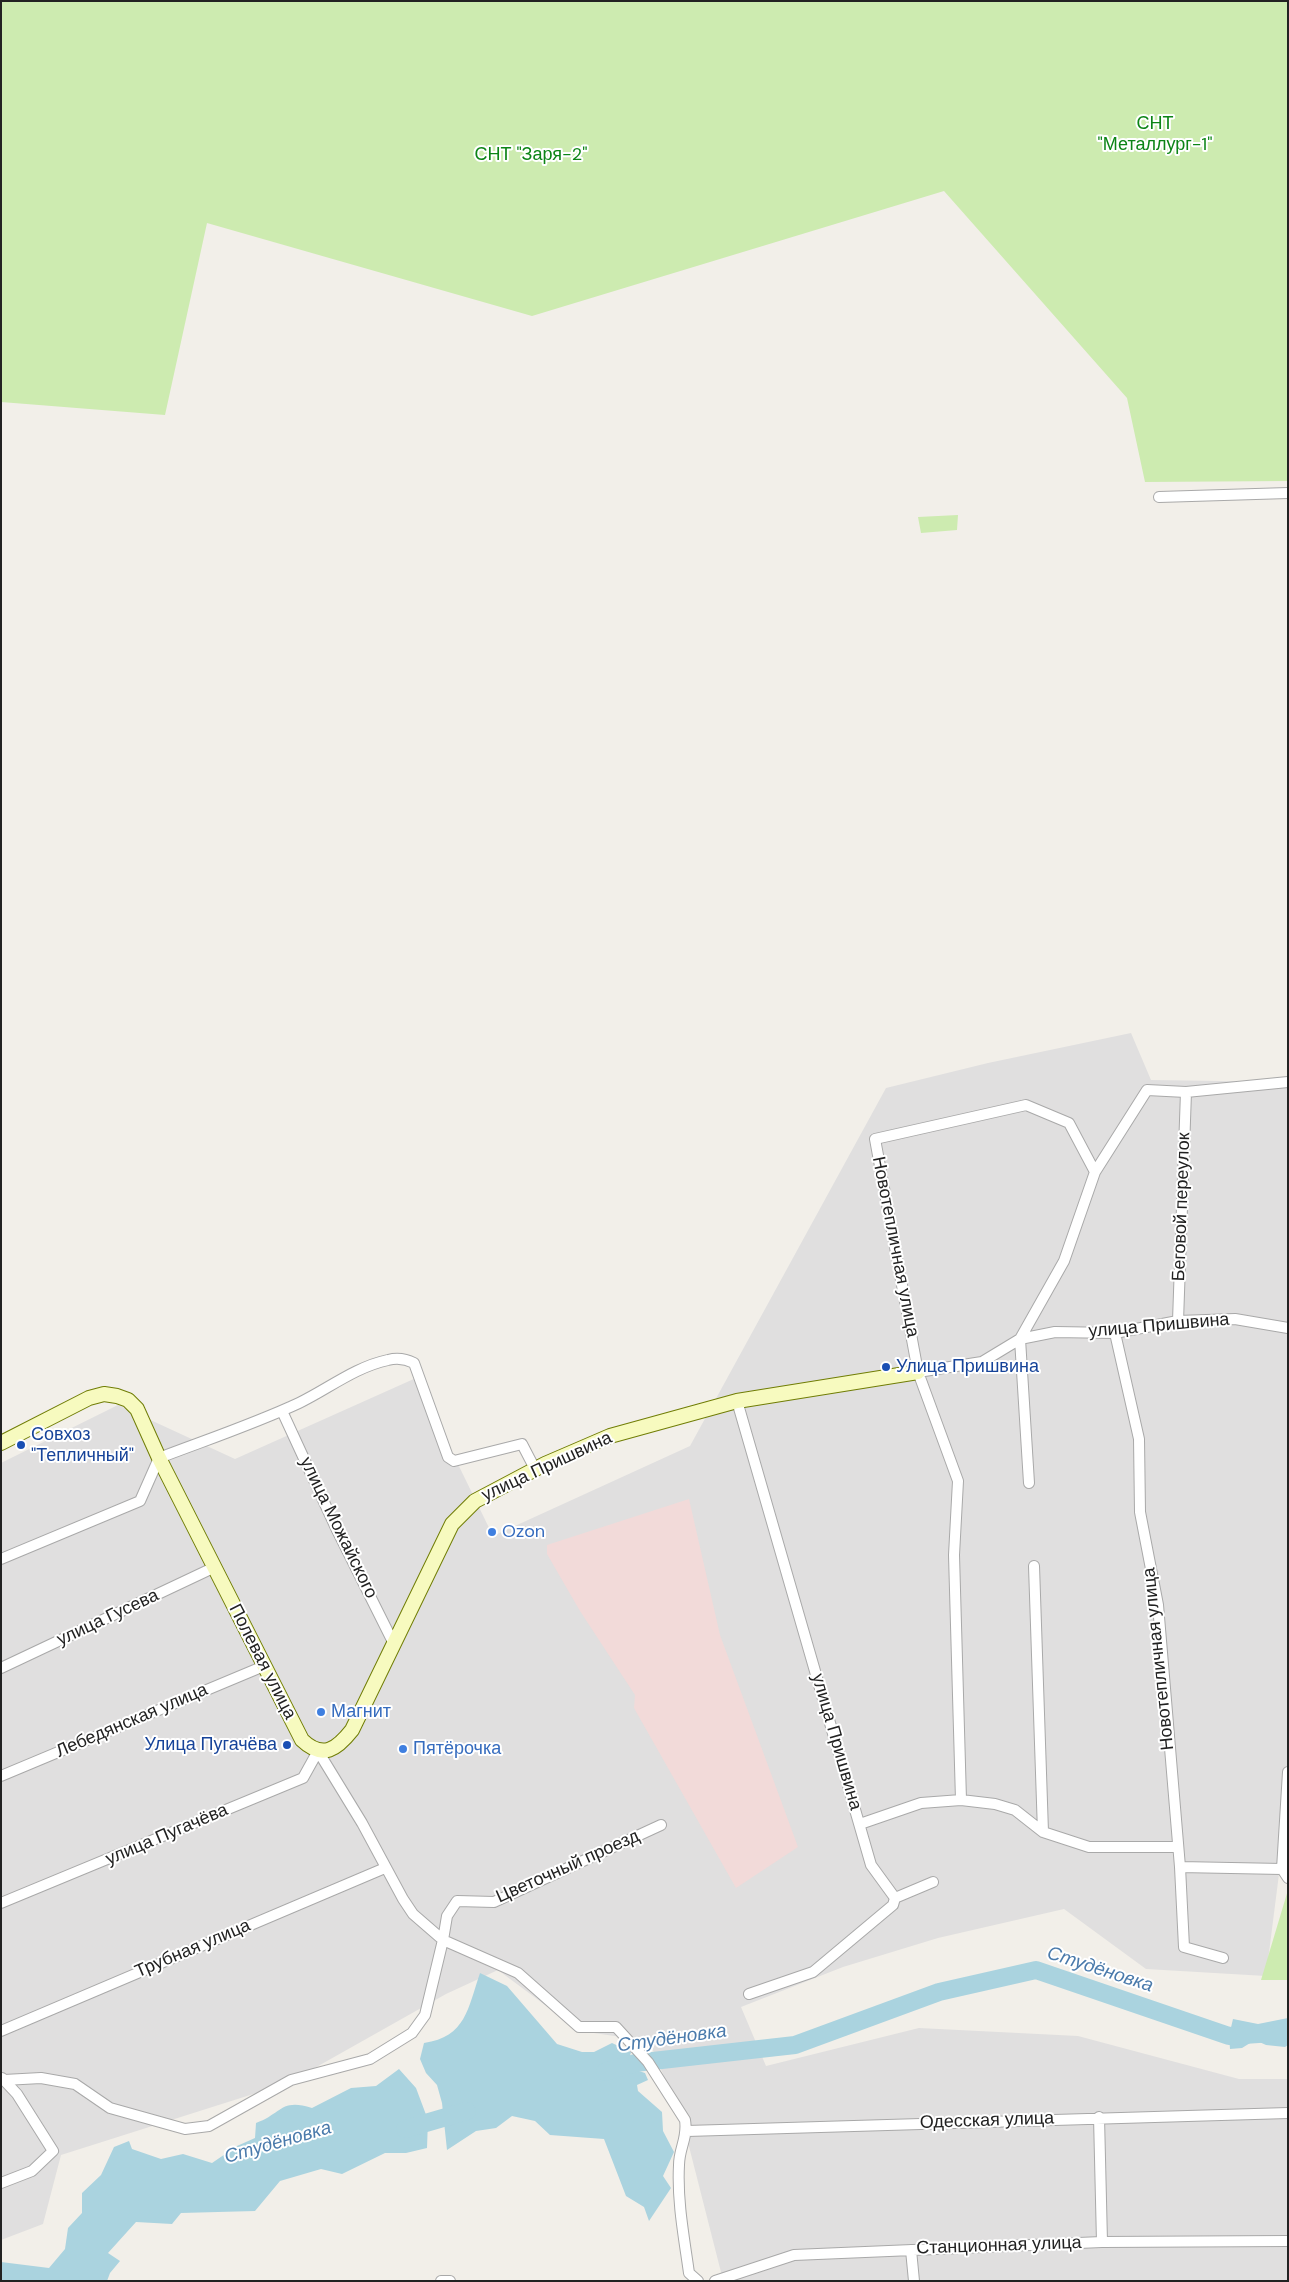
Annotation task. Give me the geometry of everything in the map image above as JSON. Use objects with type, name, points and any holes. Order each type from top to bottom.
[{"type":"street","points":[[1159,497],[1288,493]]},
{"type":"street","points":[[1029,1483],[1020,1339],[1064,1261],[1095,1172],[1148,1090],[1186,1092],[1288,1082]]},
{"type":"street","name":"Беговой переулок","points":[[1178,1321],[1186,1092]]},
{"type":"street","name":"Новотепличная улица","points":[[918,1372],[875,1139],[1026,1105],[1069,1123],[1095,1172]]},
{"type":"street","name":"улица Пришвина","points":[[318,1751],[333,1749],[352,1730],[452,1524],[475,1501],[535,1469],[610,1436],[737,1401],[982,1362],[1020,1339],[1054,1332],[1115,1334],[1178,1321],[1235,1319],[1288,1328]]},
{"type":"street","name":"Новотепличная улица","points":[[1115,1334],[1139,1439],[1140,1512],[1158,1605],[1180,1867],[1184,1947],[1223,1958]]},
{"type":"street","points":[[1,1559],[140,1501],[160,1458],[282,1411],[321,1393],[359,1369],[389,1360],[408,1360],[414,1363],[448,1457],[454,1460],[522,1444],[535,1469]]},
{"type":"street","points":[[918,1372],[958,1480],[954,1555],[961,1800]]},
{"type":"street","name":"Полевая улица","points":[[1,1443],[89,1398],[104,1394],[128,1400],[137,1409],[302,1740],[311,1749],[318,1751],[362,1823],[385,1868],[413,1914],[442,1940],[518,1973],[579,2027],[616,2027],[648,2062],[678,2106],[685,2120],[687,2131]]},
{"type":"street","name":"улица Пришвина","points":[[737,1401],[871,1865],[895,1898]]},
{"type":"street","name":"улица Можайского","points":[[282,1411],[336,1528],[394,1644]]},
{"type":"street","points":[[1034,1566],[1043,1832]]},
{"type":"street","name":"улица Гусева","points":[[1,1668],[215,1567]]},
{"type":"street","name":"Лебедянская улица","points":[[1,1776],[264,1666]]},
{"type":"street","name":"улица Пугачёва","points":[[1,1903],[303,1778],[318,1751]]},
{"type":"street","points":[[1288,1772],[1282,1869],[1288,1878]]},
{"type":"street","points":[[860,1824],[921,1803],[961,1800],[995,1804],[1015,1810],[1043,1832],[1089,1847],[1177,1847]]},
{"type":"street","name":"Цветочный проезд","points":[[442,1940],[447,1916],[457,1901],[494,1902],[661,1825]]},
{"type":"street","points":[[1180,1867],[1282,1869]]},
{"type":"street","name":"Трубная улица","points":[[1,2031],[385,1868]]},
{"type":"street","points":[[749,1994],[812,1972],[893,1905],[895,1898],[933,1882]]},
{"type":"street","points":[[2,2078],[41,2078],[75,2084],[110,2108],[185,2129],[209,2126],[291,2080],[370,2059],[412,2034],[425,2015],[442,1940]]},
{"type":"street","points":[[1,2183],[32,2171],[53,2151],[17,2094],[2,2078]]},
{"type":"street","name":"Одесская улица","points":[[687,2131],[1099,2117],[1288,2113]]},
{"type":"street","points":[[1099,2117],[1102,2242]]},
{"type":"street","points":[[687,2131],[679,2163],[679,2199],[689,2273],[698,2281]]},
{"type":"street","name":"Станционная улица","points":[[715,2281],[794,2254],[1102,2242],[1288,2241]]},
{"type":"street","points":[[911,2250],[914,2281]]},
{"type":"street","points":[[441,2281],[450,2281]]},
{"type":"shaded area","points":[[1131,1033],[1151,1080],[1288,1082],[1288,1874],[1279,1874],[1266,1976],[1146,1969],[1064,1909],[938,1938],[843,1967],[741,2007],[766,2066],[919,2028],[1078,2036],[1239,2079],[1288,2079],[1288,2281],[723,2280],[682,2119],[649,2041],[580,2031],[498,1970],[446,1994],[288,2083],[61,2155],[43,2224],[1,2240],[1,1463],[118,1405],[235,1459],[416,1378],[493,1536],[690,1446],[886,1088],[988,1063]]},
{"type":"shaded area","points":[[689,1499],[720,1635],[798,1847],[736,1888],[634,1708],[635,1695],[580,1611],[547,1554],[547,1545]]},
{"type":"green space","name":"СНТ \"Заря-2\"","points":[[1,1],[1288,1],[1288,481],[1145,482],[1127,398],[944,191],[532,316],[207,223],[165,415],[1,402]]},
{"type":"green space","points":[[958,515],[957,530],[921,533],[918,517]]},
{"type":"green space","points":[[1288,1890],[1288,1980],[1261,1980]]},
{"type":"water","points":[[480,1973],[507,1986],[557,2044],[582,2052],[594,2052],[612,2043],[631,2052],[627,2067],[645,2073],[648,2080],[637,2085],[638,2091],[662,2112],[663,2131],[674,2152],[663,2176],[671,2188],[649,2221],[644,2207],[626,2196],[604,2139],[550,2135],[535,2121],[512,2116],[496,2128],[476,2131],[447,2150],[442,2103],[437,2085],[426,2073],[420,2059],[424,2043],[438,2040],[449,2034],[463,2019]]},
{"type":"water","points":[[1288,2018],[1288,2045],[1285,2047],[1266,2045],[1255,2040],[1242,2048],[1230,2049],[1229,2036],[1233,2019],[1258,2024]]},
{"type":"water","points":[[399,2069],[416,2088],[428,2120],[427,2148],[406,2153],[385,2153],[342,2174],[321,2169],[280,2181],[255,2211],[181,2213],[172,2224],[136,2222],[108,2253],[120,2261],[110,2273],[107,2281],[1,2281],[1,2262],[49,2268],[65,2249],[68,2228],[82,2213],[82,2193],[101,2175],[114,2147],[129,2141],[132,2149],[161,2159],[183,2154],[212,2163],[237,2146],[255,2138],[256,2123],[282,2108],[301,2105],[312,2108],[351,2088],[376,2086]]},
{"type":"waterway","name":"Студёновка","points":[[605,2072],[635,2063],[795,2045],[939,1992],[1036,1970],[1229,2036],[1288,2032]]},
{"type":"waterway","name":"Студёновка","points":[[405,2129],[467,2111]]},
{"type":"place","name":"Улица Пришвина","points":[[886,1367]]},
{"type":"place","name":"Совхоз \"Тепличный\"","points":[[21,1445]]},
{"type":"place","name":"Ozon","points":[[492,1532]]},
{"type":"place","name":"Магнит","points":[[321,1712]]},
{"type":"place","name":"Улица Пугачёва","points":[[287,1745]]},
{"type":"place","name":"Пятёрочка","points":[[403,1749]]},
{"type":"park label","name":"СНТ \"Металлург-1\"","points":[[1155,134]]}]
